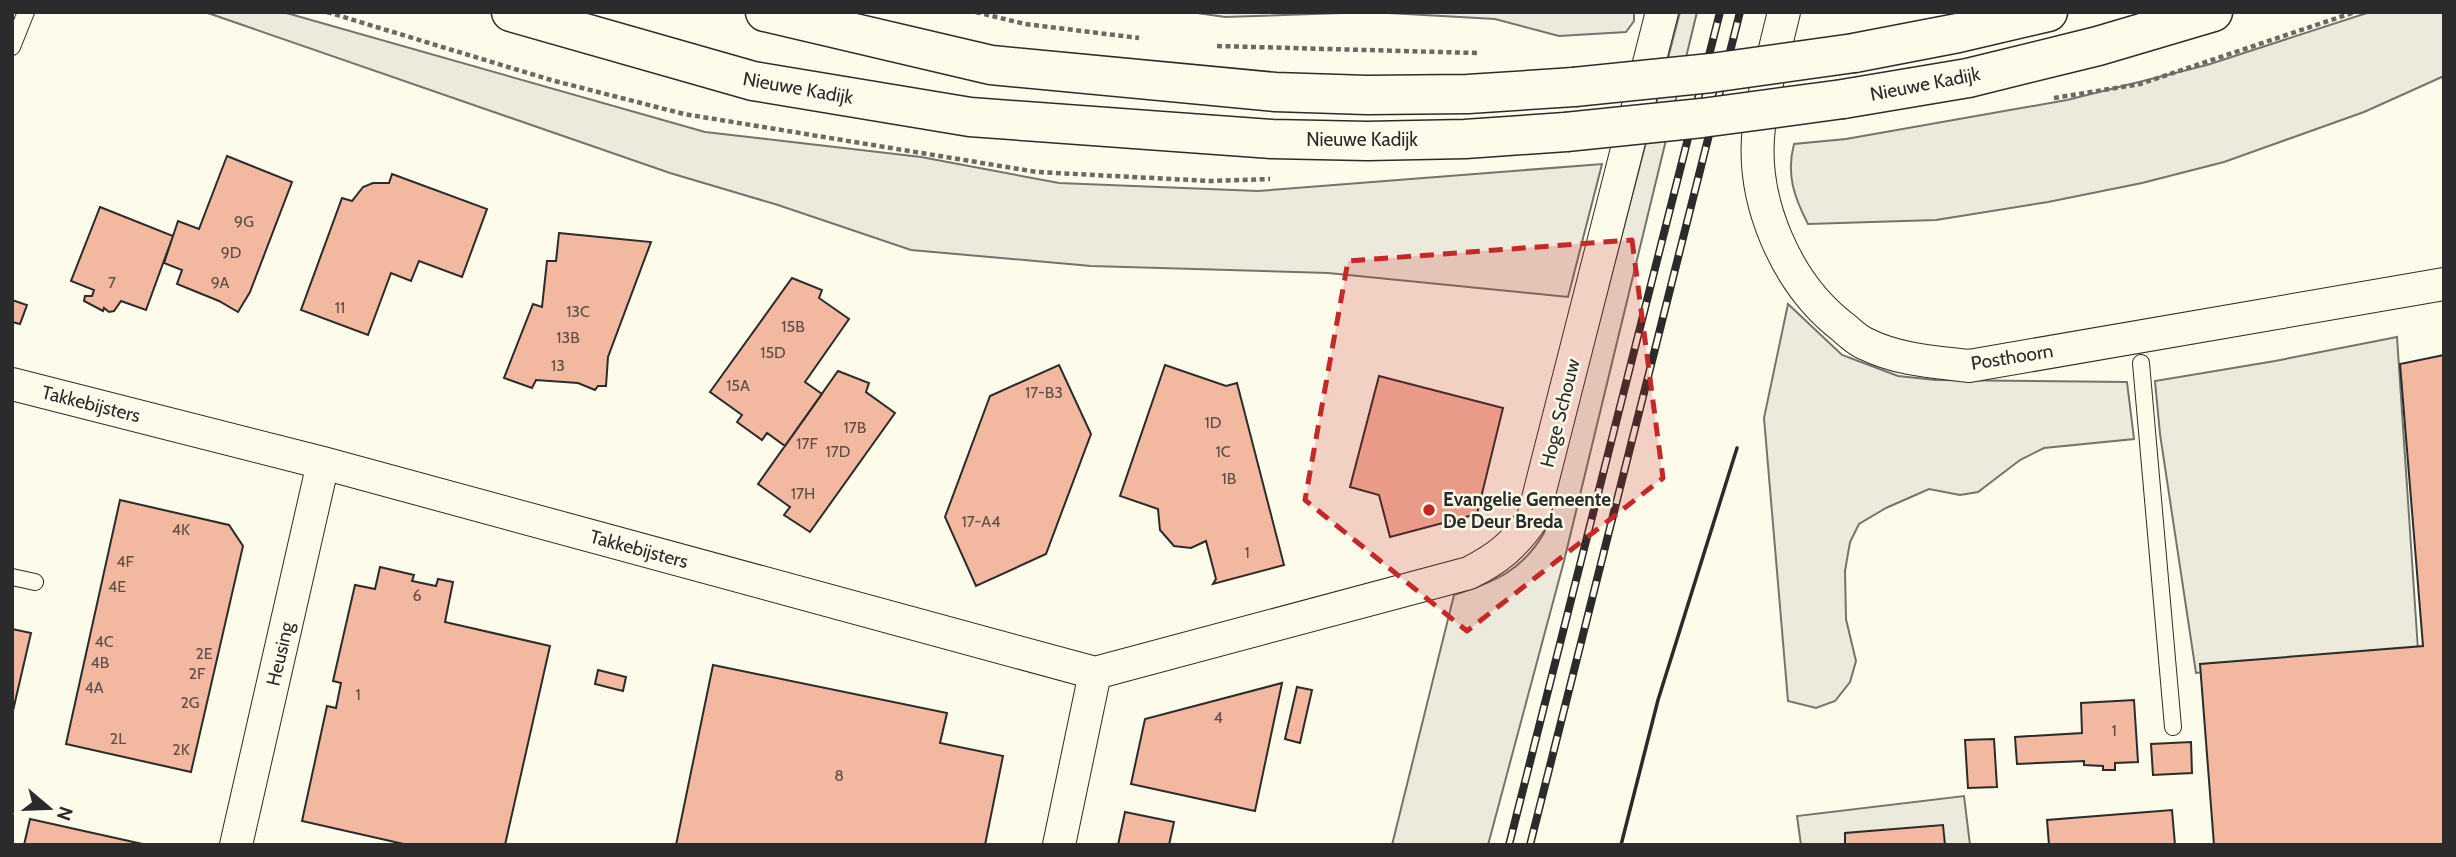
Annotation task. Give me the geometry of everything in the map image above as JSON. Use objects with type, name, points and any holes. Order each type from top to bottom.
[{"type":"main road","name":"Nieuwe Kadijk","points":[[511,12],[753,81],[970,117],[1272,139],[1367,141],[1465,139],[1566,132],[1702,118],[1843,99],[1968,78],[2098,46],[2213,12]]},
{"type":"main road","points":[[765,12],[991,65],[1248,89],[1367,95],[1468,94],[1574,87],[1711,73],[1854,53],[2048,12]]},
{"type":"street","name":"Hoge Schouw","points":[[1095,673],[1469,573],[1495,560],[1517,540],[1533,518],[1662,12]]},
{"type":"street","name":"Posthoorn","points":[[1784,12],[1759,128],[1758,163],[1770,226],[1794,275],[1825,313],[1864,344],[1915,360],[1969,366],[2444,284]]},
{"type":"street","name":"Takkebijsters","points":[[12,384],[323,463],[1095,673]]},
{"type":"street","name":"Heusing","points":[[236,845],[323,463]]},
{"type":"street","points":[[1059,845],[1095,673]]},
{"type":"lane","points":[[12,47],[26,12]]},
{"type":"lane","points":[[2141,363],[2173,727]]},
{"type":"lane","points":[[12,577],[35,582]]},
{"type":"path","points":[[976,12],[1025,24],[1141,38]]},
{"type":"path","points":[[1206,46],[1483,53]]},
{"type":"highlighted area","points":[[1632,240],[1663,478],[1467,631],[1305,500],[1348,261]]},
{"type":"shaded area","points":[[205,12],[283,12],[705,132],[921,157],[1059,183],[1258,191],[1602,164],[1568,297],[1328,273],[1091,266],[911,250],[778,205],[670,173]]},
{"type":"shaded area","points":[[1190,12],[1371,12],[1225,17]]},
{"type":"shaded area","points":[[1371,12],[1634,12],[1634,21],[1626,32],[1559,36],[1495,19]]},
{"type":"shaded area","points":[[1680,12],[1697,12],[1564,561],[1488,845],[1392,845],[1454,595],[1506,573],[1526,557],[1544,533]]},
{"type":"shaded area","points":[[2370,12],[2444,12],[2444,76],[2364,112],[2224,162],[2142,183],[2048,202],[1936,220],[1808,224],[1795,195],[1791,175],[1794,144],[1846,139],[2067,100],[2207,65]]},
{"type":"shaded area","points":[[1788,304],[1842,355],[1898,376],[1936,380],[2127,382],[2134,439],[2044,448],[2020,460],[1978,492],[1960,495],[1929,489],[1886,508],[1859,524],[1850,542],[1845,571],[1846,619],[1856,661],[1850,682],[1835,701],[1816,708],[1788,701],[1764,418]]},
{"type":"shaded area","points":[[2397,337],[2418,650],[2196,673],[2160,434],[2155,381]]},
{"type":"shaded area","points":[[1964,796],[1970,845],[1801,845],[1797,816]]},
{"type":"building","points":[[227,156],[292,182],[250,292],[238,312],[177,284],[182,270],[164,263],[178,221],[199,229]]},
{"type":"building","points":[[392,174],[487,209],[462,277],[419,261],[411,281],[391,273],[368,335],[301,310],[342,198],[352,201],[363,187],[373,183],[389,183]]},
{"type":"building","points":[[100,207],[173,236],[146,310],[121,301],[114,311],[109,312],[104,308],[103,311],[84,301],[85,296],[92,296],[94,290],[71,281]]},
{"type":"building","points":[[559,233],[651,242],[608,357],[606,386],[598,386],[595,390],[578,383],[536,380],[532,388],[504,378],[533,304],[542,307],[547,261],[556,261]]},
{"type":"building","points":[[792,278],[822,290],[819,298],[849,319],[805,382],[822,394],[785,446],[767,433],[762,440],[737,422],[742,415],[710,392]]},
{"type":"building","points":[[12,300],[27,305],[20,324],[12,322]]},
{"type":"building","points":[[2444,355],[2444,845],[2214,845],[2200,664],[2423,646],[2400,364]]},
{"type":"building","points":[[1059,365],[1091,434],[1046,554],[976,586],[945,517],[990,396]]},
{"type":"building","points":[[1165,365],[1226,386],[1237,383],[1284,565],[1213,584],[1216,579],[1206,541],[1191,548],[1174,546],[1160,530],[1158,509],[1120,496]]},
{"type":"building","points":[[838,371],[869,383],[866,392],[895,413],[810,532],[784,515],[790,507],[758,484]]},
{"type":"building","points":[[1379,376],[1503,408],[1477,514],[1390,537],[1379,495],[1350,487]]},
{"type":"building","points":[[120,500],[229,525],[243,546],[191,772],[66,744]]},
{"type":"building","points":[[380,567],[414,575],[412,581],[436,586],[438,579],[453,582],[445,622],[550,646],[505,845],[408,845],[302,821],[327,706],[336,708],[341,683],[333,681],[355,585],[375,589]]},
{"type":"building","points":[[12,629],[31,633],[12,715]]},
{"type":"building","points":[[713,665],[947,713],[940,743],[1003,756],[985,845],[676,845]]},
{"type":"building","points":[[598,670],[626,677],[623,691],[595,684]]},
{"type":"building","points":[[1282,683],[1255,811],[1131,784],[1145,719]]},
{"type":"building","points":[[1297,687],[1312,690],[1300,743],[1285,739]]},
{"type":"building","points":[[2134,700],[2138,762],[2115,763],[2115,770],[2084,765],[2084,761],[2017,764],[2015,737],[2082,733],[2081,703]]},
{"type":"building","points":[[1994,739],[1997,787],[1968,788],[1965,740]]},
{"type":"building","points":[[2191,742],[2192,773],[2153,775],[2151,744]]},
{"type":"building","points":[[2172,810],[2175,845],[2049,845],[2047,820]]},
{"type":"building","points":[[1125,812],[1174,822],[1169,845],[1118,845]]},
{"type":"building","points":[[30,819],[147,845],[24,845]]},
{"type":"building","points":[[1943,825],[1945,845],[1845,845],[1845,833]]},
{"type":"railway","points":[[1509,845],[1720,12]]},
{"type":"railway","points":[[1530,845],[1740,12]]},
{"type":"wall","points":[[1621,845],[1658,700],[1737,448]]},
{"type":"place","name":"Evangelie Gemeente De Deur Breda","points":[[1429,510]]}]
